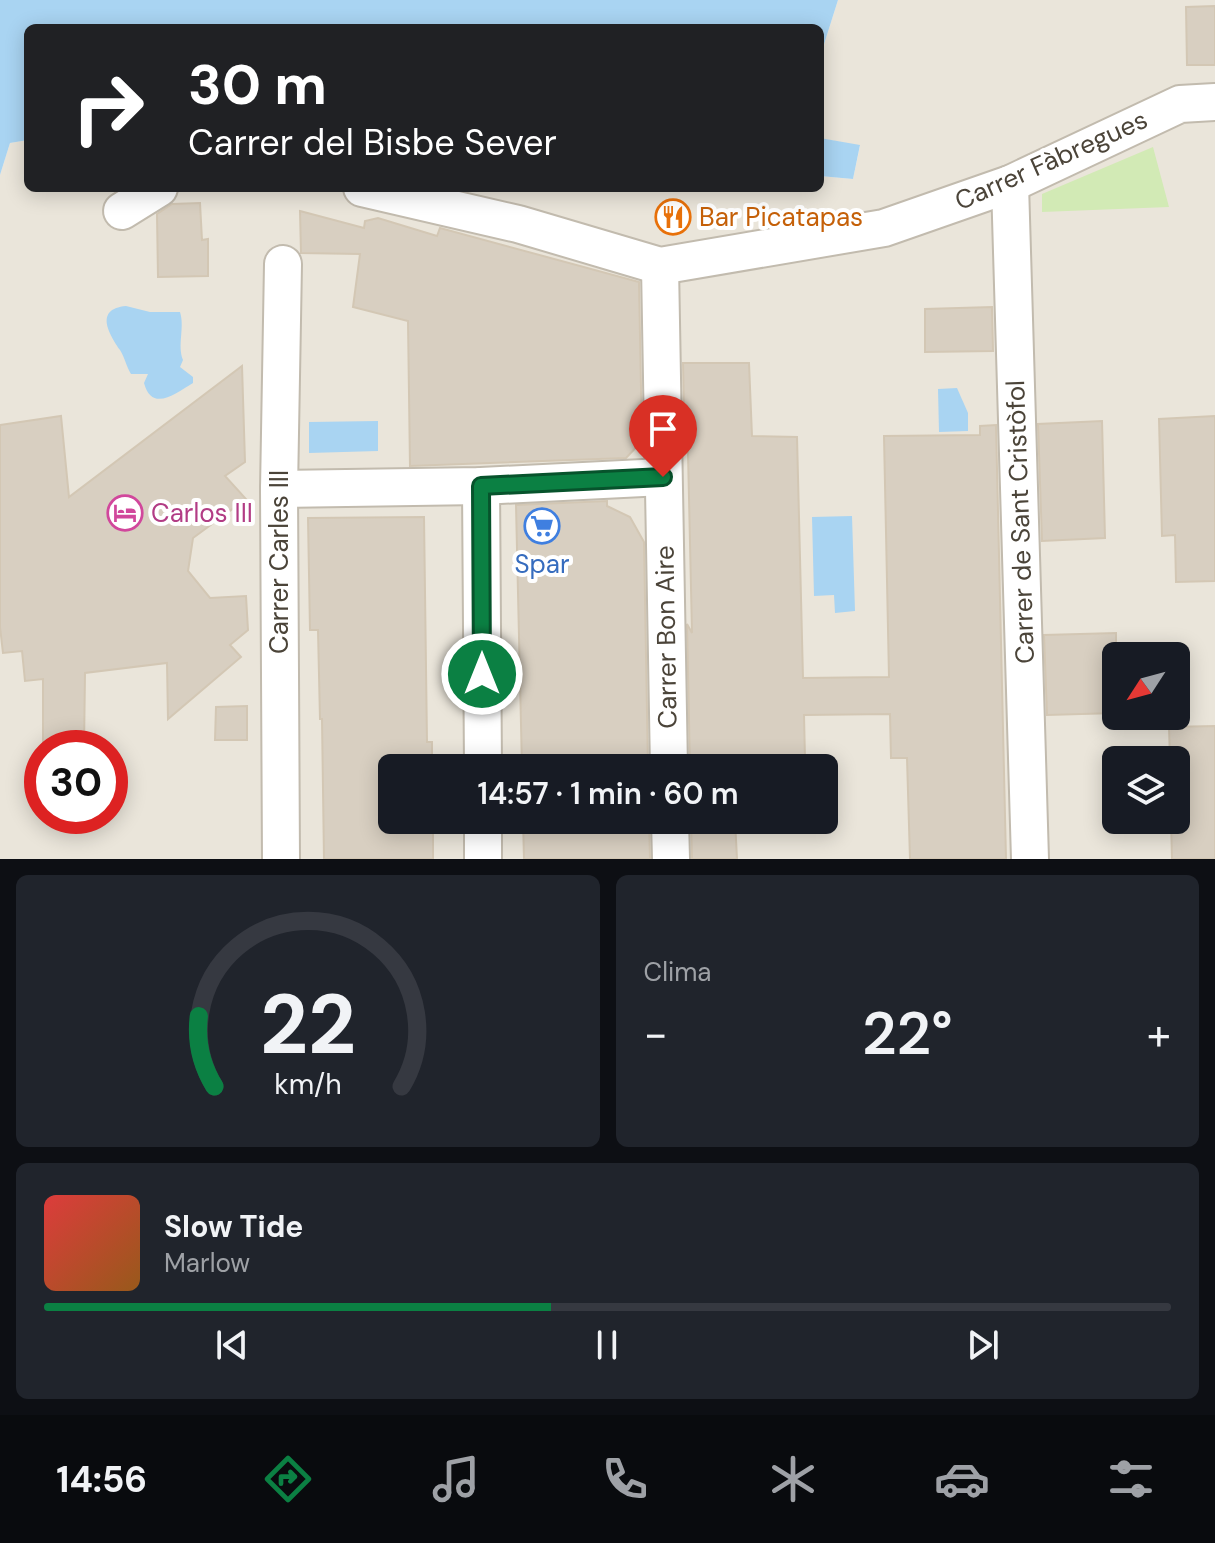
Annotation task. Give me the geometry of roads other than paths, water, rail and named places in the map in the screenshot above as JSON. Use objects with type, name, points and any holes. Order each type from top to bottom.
[{"type":"street","name":"Carrer Fàbregues","points":[[379,192],[518,224],[660,266],[884,228],[1010,184],[1180,104],[1215,102]]},
{"type":"street","name":"Carrer de Sant Cristòfol","points":[[1010,184],[1030,859]]},
{"type":"street","points":[[122,211],[153,192]]},
{"type":"street","name":"Carrer Carles III","points":[[281,859],[279,489],[283,264]]},
{"type":"street","name":"Carrer Bon Aire","points":[[660,266],[669,754]]},
{"type":"street","points":[[279,489],[481,486],[663,477]]},
{"type":"street","points":[[481,486],[483,754]]},
{"type":"street","points":[[483,834],[483,859]]},
{"type":"street","points":[[670,834],[671,859]]},
{"type":"water","points":[[0,0],[838,0],[824,44],[824,24],[24,24],[24,141],[10,143],[0,175]]},
{"type":"water","points":[[824,139],[860,145],[853,179],[824,176]]},
{"type":"water","points":[[126,306],[150,312],[180,312],[183,360],[180,367],[193,377],[193,383],[159,399],[148,392],[144,383],[148,374],[131,374],[107,323],[110,312]]},
{"type":"water","points":[[957,388],[968,413],[968,431],[939,432],[938,389]]},
{"type":"water","points":[[378,421],[378,451],[309,453],[309,422]]},
{"type":"water","points":[[852,516],[855,611],[835,613],[834,595],[814,596],[812,517]]},
{"type":"place","name":"Bar Picatapas","points":[[673,217]]},
{"type":"place","name":"Carlos III","points":[[125,513]]},
{"type":"place","name":"Spar","points":[[542,526]]}]
